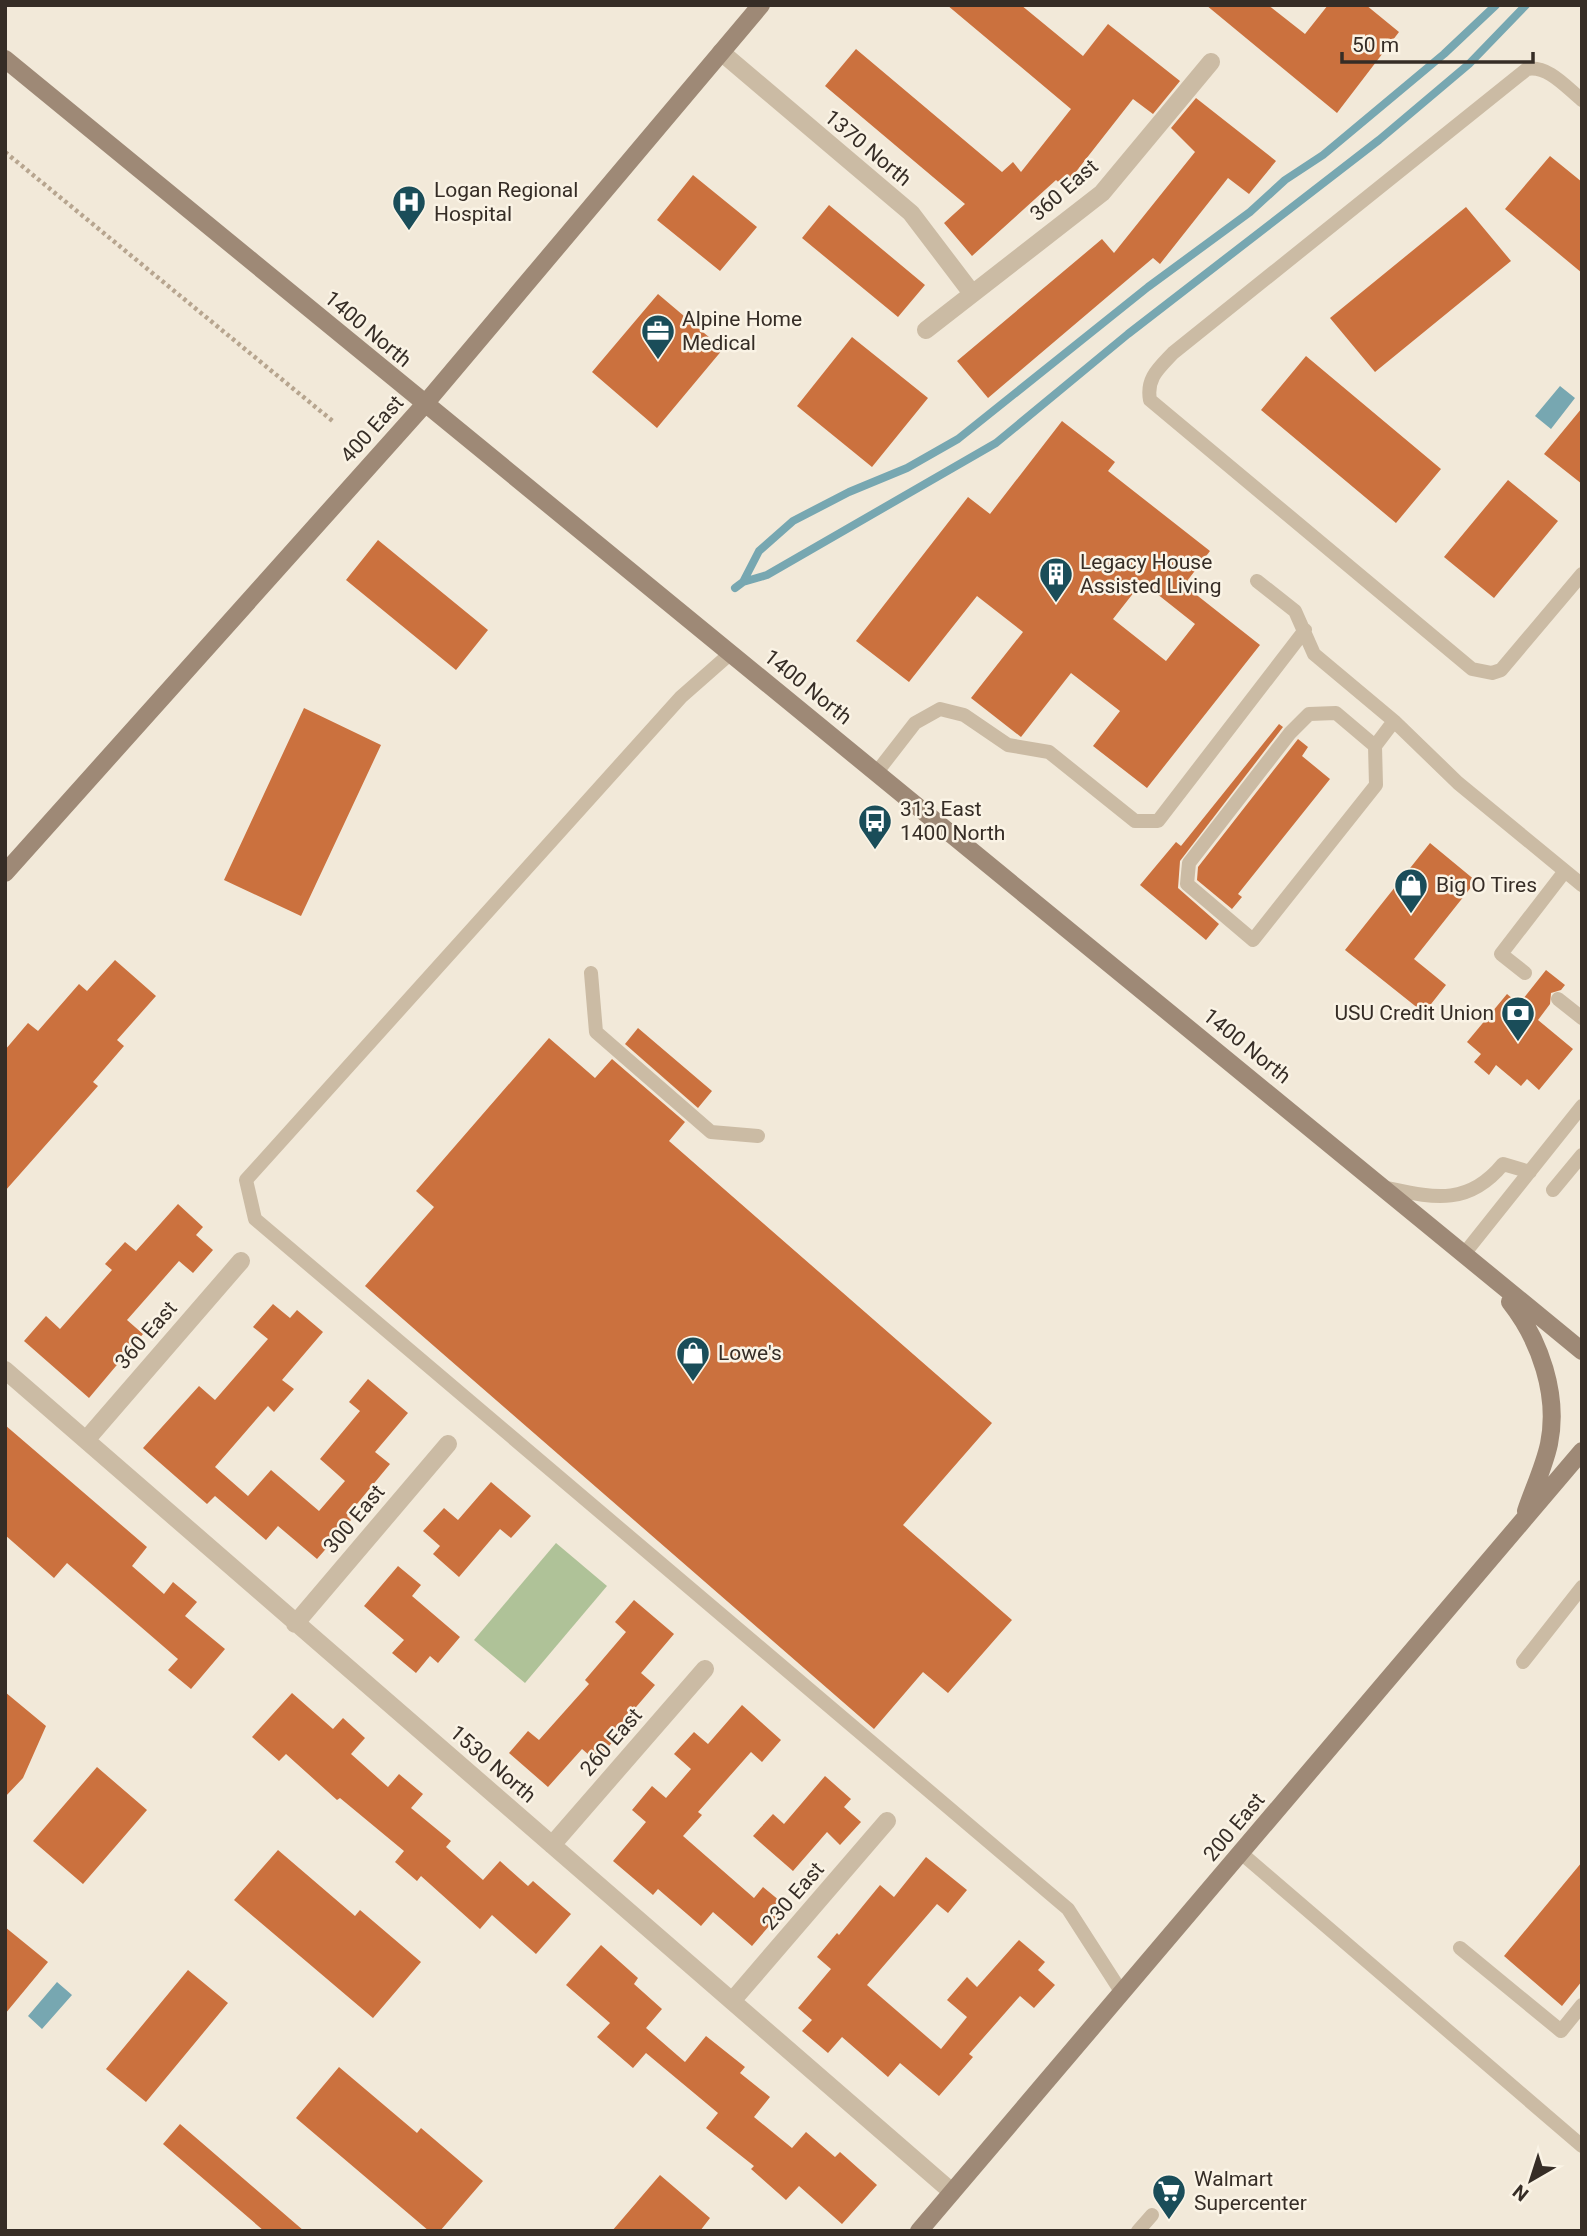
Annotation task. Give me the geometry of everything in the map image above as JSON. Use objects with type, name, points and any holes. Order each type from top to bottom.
[{"type":"main road","name":"400 East","points":[[5,873],[424,405],[761,5]]},
{"type":"main road","name":"1400 North","points":[[5,59],[424,405],[732,653],[1582,1351]]},
{"type":"main road","points":[[1488,1274],[1525,1322],[1550,1387],[1552,1420],[1549,1445],[1522,1523]]},
{"type":"main road","name":"200 East","points":[[919,2231],[1582,1451]]},
{"type":"street","name":"1370 North","points":[[721,52],[911,213],[971,292]]},
{"type":"street","name":"360 East","points":[[926,330],[971,292],[1102,193],[1211,62]]},
{"type":"street","name":"360 East","points":[[86,1440],[241,1261]]},
{"type":"street","name":"1530 North","points":[[5,1370],[952,2192]]},
{"type":"street","name":"300 East","points":[[295,1624],[448,1444]]},
{"type":"street","name":"260 East","points":[[552,1845],[705,1668]]},
{"type":"street","name":"230 East","points":[[732,2001],[887,1821]]},
{"type":"lane","points":[[1582,100],[1547,71],[1535,67],[1527,69],[1173,354],[1155,371],[1147,386],[1150,400],[1472,668],[1492,673],[1501,670],[1582,574]]},
{"type":"lane","points":[[1257,581],[1295,611],[1314,654],[1394,721],[1458,783],[1582,885]]},
{"type":"lane","points":[[877,772],[915,723],[940,709],[964,715],[1008,745],[1049,752],[1135,821],[1158,821],[1305,630]]},
{"type":"lane","points":[[732,653],[672,707],[246,1180],[255,1219],[1068,1909],[1122,1993]]},
{"type":"lane","points":[[1375,746],[1336,713],[1309,714],[1290,733],[1189,863],[1187,884],[1253,940],[1376,785],[1375,746],[1394,721]]},
{"type":"lane","points":[[1525,973],[1501,954],[1564,871]]},
{"type":"lane","points":[[591,973],[596,1032],[711,1132],[758,1136]]},
{"type":"lane","points":[[1558,999],[1582,1018]]},
{"type":"lane","points":[[1464,1254],[1582,1106]]},
{"type":"lane","points":[[1553,1190],[1582,1155]]},
{"type":"lane","points":[[1382,1187],[1440,1199],[1488,1182],[1503,1164],[1530,1172]]},
{"type":"lane","points":[[1523,1662],[1582,1587]]},
{"type":"lane","points":[[1241,1853],[1582,2146]]},
{"type":"lane","points":[[1460,1948],[1561,2031],[1582,2006]]},
{"type":"lane","points":[[1138,2231],[1153,2215]]},
{"type":"path","points":[[5,152],[335,423]]},
{"type":"green space","points":[[556,1543],[607,1586],[525,1683],[474,1640]]},
{"type":"water","points":[[1560,386],[1575,398],[1551,429],[1535,416]]},
{"type":"water","points":[[57,1982],[72,1995],[42,2029],[28,2016]]},
{"type":"building","points":[[947,5],[1021,5],[1083,56],[1108,24],[1180,81],[1153,114],[1133,99],[1064,187],[1056,180],[972,256],[944,223],[965,204],[825,86],[856,49],[1002,172],[1013,162],[1021,172],[1071,109]]},
{"type":"building","points":[[1206,5],[1268,5],[1305,34],[1328,5],[1366,5],[1399,32],[1337,113]]},
{"type":"building","points":[[1196,98],[1276,161],[1249,194],[1228,178],[1160,264],[1153,258],[988,398],[957,361],[1102,239],[1114,253],[1195,152],[1171,128]]},
{"type":"building","points":[[1550,156],[1582,182],[1582,273],[1505,209]]},
{"type":"building","points":[[693,175],[757,227],[720,271],[657,220]]},
{"type":"building","points":[[829,205],[925,285],[898,317],[802,238]]},
{"type":"building","points":[[1466,207],[1511,261],[1375,372],[1330,318]]},
{"type":"building","name":"Alpine Home Medical","points":[[658,294],[723,349],[657,428],[592,372]]},
{"type":"building","points":[[852,337],[928,398],[872,467],[797,406]]},
{"type":"building","points":[[1306,356],[1441,469],[1396,523],[1261,410]]},
{"type":"building","points":[[1582,408],[1582,484],[1544,454]]},
{"type":"building","name":"Legacy House Assisted Living","points":[[1062,421],[1115,462],[1108,471],[1210,551],[1184,585],[1260,645],[1147,788],[1093,746],[1120,711],[1071,673],[1021,737],[971,698],[1023,632],[977,596],[909,682],[856,641],[968,497],[990,514]],"holes":[[[1142,582],[1195,624],[1166,661],[1113,619]]]},
{"type":"building","points":[[1508,480],[1558,521],[1494,598],[1444,557]]},
{"type":"building","points":[[378,540],[488,630],[456,670],[346,580]]},
{"type":"building","points":[[304,708],[381,745],[301,916],[224,880]]},
{"type":"building","points":[[1279,724],[1283,727],[1180,861],[1178,888],[1219,924],[1206,940],[1140,885],[1176,842],[1181,846]]},
{"type":"building","points":[[1298,739],[1308,747],[1302,756],[1330,779],[1238,894],[1242,897],[1232,909],[1197,880],[1198,867]]},
{"type":"building","name":"Big O Tires","points":[[1430,843],[1476,881],[1414,959],[1446,985],[1424,1013],[1345,950]]},
{"type":"building","points":[[115,960],[156,996],[117,1040],[124,1046],[93,1082],[98,1086],[5,1191],[5,1050],[28,1023],[38,1031],[79,984],[87,991]]},
{"type":"building","points":[[1546,970],[1565,985],[1561,990],[1551,993],[1550,1004],[1538,1020],[1573,1049],[1539,1090],[1527,1079],[1521,1086],[1496,1065],[1489,1075],[1474,1062],[1481,1054],[1467,1042],[1507,994],[1519,1004]]},
{"type":"building","points":[[638,1028],[712,1091],[698,1108],[625,1044]]},
{"type":"building","points":[[549,1038],[595,1078],[612,1059],[685,1122],[669,1141],[992,1423],[903,1525],[1012,1620],[948,1693],[923,1672],[874,1729],[365,1286],[434,1207],[416,1191]]},
{"type":"building","points":[[178,1204],[203,1227],[196,1235],[213,1250],[193,1273],[179,1261],[127,1320],[143,1334],[89,1398],[24,1341],[46,1316],[60,1329],[112,1270],[105,1264],[125,1242],[136,1251]]},
{"type":"building","points":[[273,1304],[290,1318],[297,1310],[323,1332],[282,1380],[294,1389],[274,1412],[268,1406],[215,1467],[248,1496],[271,1470],[319,1511],[345,1481],[320,1459],[360,1411],[349,1402],[368,1379],[408,1413],[375,1452],[390,1464],[347,1516],[351,1520],[317,1559],[278,1526],[266,1540],[215,1496],[207,1504],[143,1448],[199,1386],[215,1400],[268,1339],[253,1327]]},
{"type":"building","points":[[5,1425],[147,1547],[132,1566],[164,1594],[173,1582],[197,1602],[185,1616],[225,1649],[191,1689],[168,1670],[178,1659],[67,1563],[54,1578],[5,1535]]},
{"type":"building","points":[[491,1482],[531,1516],[511,1538],[500,1529],[459,1577],[433,1554],[440,1546],[423,1531],[444,1508],[458,1520]]},
{"type":"building","points":[[398,1566],[421,1585],[412,1596],[460,1637],[438,1663],[430,1656],[416,1673],[392,1653],[404,1640],[364,1606]]},
{"type":"building","points":[[634,1600],[674,1634],[641,1673],[655,1685],[612,1735],[616,1738],[596,1761],[582,1749],[548,1787],[509,1753],[528,1731],[539,1740],[589,1684],[585,1680],[626,1632],[615,1622]]},
{"type":"building","points":[[5,1692],[46,1726],[23,1778],[5,1797]]},
{"type":"building","points":[[292,1693],[333,1729],[343,1718],[365,1738],[351,1754],[388,1787],[399,1774],[423,1794],[411,1808],[451,1841],[446,1847],[483,1880],[500,1861],[528,1886],[533,1881],[571,1914],[536,1954],[492,1915],[480,1929],[421,1876],[417,1881],[395,1862],[404,1851],[340,1798],[337,1800],[286,1754],[279,1761],[252,1737]]},
{"type":"building","points":[[742,1705],[781,1740],[762,1762],[751,1752],[698,1812],[702,1815],[683,1836],[754,1898],[763,1887],[786,1906],[752,1946],[713,1912],[701,1926],[658,1889],[653,1895],[613,1861],[646,1822],[632,1810],[652,1786],[666,1798],[691,1769],[674,1754],[694,1732],[708,1744]]},
{"type":"building","points":[[97,1767],[147,1810],[83,1884],[33,1841]]},
{"type":"building","points":[[825,1776],[851,1799],[844,1807],[861,1822],[840,1845],[827,1832],[793,1871],[753,1836],[773,1814],[784,1824]]},
{"type":"building","points":[[278,1850],[355,1916],[360,1910],[421,1962],[373,2018],[234,1900]]},
{"type":"building","points":[[926,1857],[967,1890],[948,1913],[937,1904],[867,1985],[941,2049],[967,2017],[947,2000],[967,1977],[977,1987],[1019,1940],[1045,1962],[1038,1970],[1055,1985],[1034,2008],[1020,1996],[969,2054],[973,2057],[939,2096],[900,2063],[888,2077],[842,2037],[828,2053],[802,2031],[812,2020],[798,2008],[831,1969],[817,1957],[837,1933],[839,1935],[880,1885],[894,1897]]},
{"type":"building","points":[[1582,1862],[1582,1981],[1562,2006],[1504,1956]]},
{"type":"building","points":[[5,1927],[48,1962],[5,2014]]},
{"type":"building","points":[[601,1945],[638,1978],[634,1984],[662,2009],[646,2028],[685,2062],[706,2036],[745,2067],[740,2073],[770,2097],[754,2117],[792,2148],[806,2132],[835,2157],[840,2152],[877,2185],[842,2224],[799,2186],[786,2200],[751,2169],[754,2166],[706,2128],[718,2113],[646,2053],[633,2068],[597,2037],[610,2023],[566,1985]]},
{"type":"building","points":[[188,1970],[228,2003],[146,2102],[106,2069]]},
{"type":"building","points":[[339,2067],[417,2133],[421,2128],[483,2181],[440,2231],[429,2231],[296,2118]]},
{"type":"building","points":[[180,2124],[304,2231],[264,2231],[163,2144]]},
{"type":"building","points":[[660,2175],[710,2218],[700,2231],[612,2231]]},
{"type":"waterway","points":[[743,582],[759,551],[793,521],[849,492],[907,468],[958,439],[1148,287],[1250,212],[1285,180],[1323,155],[1444,54],[1496,5]]},
{"type":"waterway","points":[[735,588],[743,582],[767,575],[996,443],[1128,334],[1379,140],[1469,64],[1526,5]]},
{"type":"place","name":"Logan Regional Hospital","points":[[409,232]]},
{"type":"place","name":"Alpine Home Medical","points":[[658,361]]},
{"type":"place","name":"Legacy House Assisted Living","points":[[1056,604]]},
{"type":"place","name":"313 East 1400 North","points":[[875,851]]},
{"type":"place","name":"Big O Tires","points":[[1411,915]]},
{"type":"place","name":"USU Credit Union","points":[[1518,1043]]},
{"type":"place","name":"Lowe's","points":[[693,1383]]},
{"type":"place","name":"Walmart Supercenter","points":[[1169,2221]]}]
